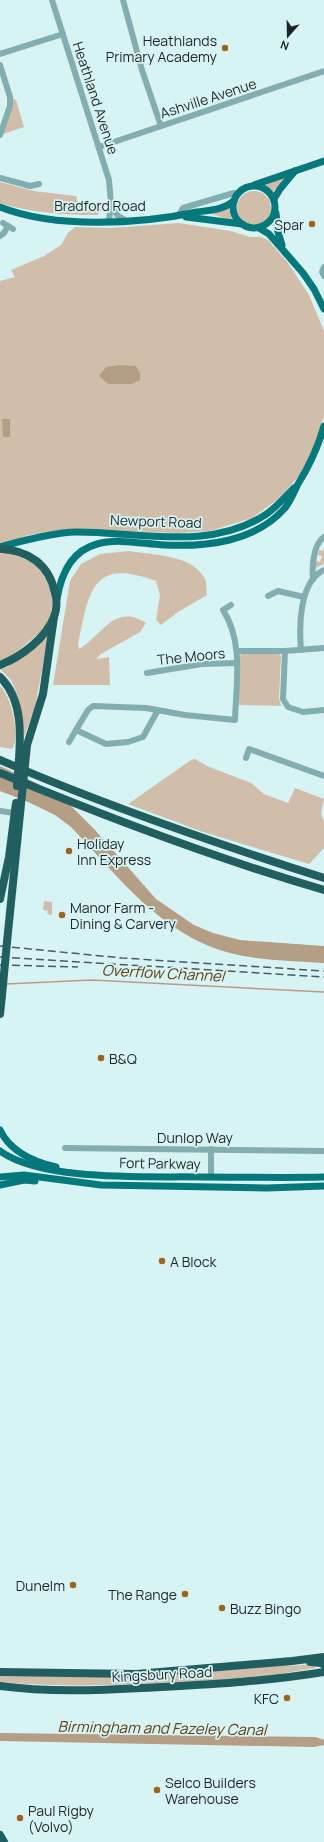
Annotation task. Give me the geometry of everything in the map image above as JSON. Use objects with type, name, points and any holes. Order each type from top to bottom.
[{"type":"highway","points":[[0,548],[22,552],[36,559],[46,569],[57,601],[43,694],[31,728],[21,766]]},
{"type":"highway","points":[[0,665],[10,662],[36,642],[45,633],[54,617]]},
{"type":"highway","points":[[0,677],[12,693],[18,712],[21,766],[20,800],[0,1014]]},
{"type":"highway","points":[[0,760],[75,792],[221,846],[324,878]]},
{"type":"highway","points":[[0,773],[70,802],[216,857],[324,890]]},
{"type":"highway","points":[[0,899],[9,857],[15,813],[20,800]]},
{"type":"highway","name":"Kingsbury Road","points":[[0,1672],[136,1674],[324,1657]]},
{"type":"highway","points":[[292,1661],[321,1663],[324,1665]]},
{"type":"highway","name":"Kingsbury Road","points":[[0,1686],[120,1689],[224,1684],[324,1672]]},
{"type":"highway","points":[[0,1835],[4,1842]]},
{"type":"main road","points":[[275,211],[270,222],[259,228],[250,228],[242,224],[234,211],[234,201],[238,194],[248,187],[324,161]]},
{"type":"main road","points":[[274,199],[295,171]]},
{"type":"main road","points":[[248,187],[263,188],[274,199],[278,232],[284,250]]},
{"type":"main road","name":"Bradford Road","points":[[0,207],[24,215],[60,220],[109,221],[178,216],[208,210],[222,209],[234,201]]},
{"type":"main road","name":"Bradford Road","points":[[178,216],[242,224]]},
{"type":"main road","points":[[259,228],[269,234],[284,250],[314,289],[324,309]]},
{"type":"main road","name":"Newport Road","points":[[57,601],[59,587],[66,568],[75,556],[89,546],[106,542],[175,546],[225,542],[251,532],[267,523],[284,508],[292,498],[297,485],[307,470],[319,445],[324,426]]},
{"type":"main road","name":"Newport Road","points":[[0,548],[16,542],[75,532],[178,537],[209,535],[238,528],[266,514],[297,485]]},
{"type":"main road","points":[[0,1130],[11,1146],[29,1157],[51,1166],[78,1173]]},
{"type":"main road","name":"Fort Parkway","points":[[0,1151],[21,1162],[44,1169],[78,1173],[126,1176],[324,1177]]},
{"type":"main road","name":"Fort Parkway","points":[[0,1177],[24,1175],[93,1184],[267,1188],[324,1186]]},
{"type":"main road","points":[[0,1185],[24,1180],[93,1184]]},
{"type":"street","name":"Heathland Avenue","points":[[52,0],[109,180],[111,204],[109,221]]},
{"type":"street","points":[[123,0],[142,70],[161,126]]},
{"type":"street","points":[[0,54],[63,34]]},
{"type":"street","points":[[0,65],[10,97],[10,106],[0,135]]},
{"type":"street","name":"Ashville Avenue","points":[[99,147],[324,71]]},
{"type":"street","points":[[0,178],[19,185],[30,186],[39,184]]},
{"type":"street","points":[[178,216],[183,208],[234,193],[238,194]]},
{"type":"street","points":[[208,201],[210,219]]},
{"type":"street","points":[[111,204],[117,215],[125,220]]},
{"type":"street","points":[[0,236],[4,233],[8,226]]},
{"type":"street","points":[[324,267],[322,272],[324,276]]},
{"type":"street","points":[[313,579],[312,570],[318,542],[324,537]]},
{"type":"street","points":[[301,650],[300,620],[304,597],[313,579],[324,570]]},
{"type":"street","points":[[268,596],[278,591],[304,597]]},
{"type":"street","points":[[69,742],[88,710],[93,706],[122,706],[235,720],[238,651],[233,630],[223,610],[231,606]]},
{"type":"street","points":[[238,651],[285,651],[324,648]]},
{"type":"street","points":[[285,651],[283,699],[288,707],[303,712],[324,710]]},
{"type":"street","name":"The Moors","points":[[147,673],[202,664],[237,663]]},
{"type":"street","points":[[76,730],[106,744],[128,742],[143,737],[158,710]]},
{"type":"street","points":[[246,758],[249,749],[324,776]]},
{"type":"street","points":[[0,811],[15,813]]},
{"type":"street","name":"Dunlop Way","points":[[65,1148],[324,1151]]},
{"type":"street","points":[[210,1177],[211,1149]]},
{"type":"shaded area","points":[[10,97],[16,100],[24,127],[0,135]]},
{"type":"shaded area","points":[[287,176],[273,192],[266,185],[266,184]]},
{"type":"shaded area","points":[[0,182],[34,191],[76,196],[78,203],[104,203],[103,209],[97,215],[60,214],[24,209],[0,203]]},
{"type":"shaded area","points":[[257,191],[266,196],[270,201],[270,215],[266,220],[261,224],[251,225],[247,224],[238,215],[237,205],[238,201],[247,192]]},
{"type":"shaded area","points":[[229,209],[233,221],[212,214],[213,213]]},
{"type":"shaded area","points":[[179,223],[231,231],[250,237],[261,237],[268,240],[288,263],[309,295],[324,331],[324,415],[316,444],[301,473],[281,497],[252,518],[210,531],[178,533],[74,529],[33,534],[0,544],[0,281],[15,277],[11,270],[44,256],[61,245],[68,233],[75,227],[110,228]]},
{"type":"shaded area","points":[[120,365],[136,366],[140,373],[140,380],[132,384],[108,384],[99,376],[106,367]]},
{"type":"shaded area","points":[[2,419],[10,419],[10,437],[3,437]]},
{"type":"shaded area","points":[[324,547],[324,564],[315,568],[316,561],[320,562],[322,556],[318,555],[319,550],[323,551]]},
{"type":"shaded area","points":[[129,551],[170,557],[190,564],[198,569],[205,579],[207,595],[178,612],[161,625],[156,620],[160,595],[156,581],[135,575],[118,573],[106,576],[97,584],[91,594],[82,625],[78,644],[79,649],[117,619],[125,617],[135,618],[146,623],[140,632],[101,654],[96,659],[109,657],[110,685],[53,685],[70,581],[81,564],[100,554]]},
{"type":"shaded area","points":[[8,553],[28,560],[45,577],[51,592],[52,608],[46,624],[40,632],[14,654],[0,661],[0,554]]},
{"type":"shaded area","points":[[49,633],[35,707],[24,737],[18,696],[11,680],[0,669],[8,667]]},
{"type":"shaded area","points":[[243,653],[278,653],[281,656],[279,698],[281,706],[239,705],[239,656]]},
{"type":"shaded area","points":[[0,686],[8,698],[14,716],[15,743],[12,749],[0,747]]},
{"type":"shaded area","points":[[195,759],[207,766],[251,783],[264,794],[288,803],[295,788],[324,799],[321,813],[324,823],[324,848],[309,864],[203,832],[128,804],[191,760]]},
{"type":"shaded area","points":[[0,766],[36,783],[71,806],[95,830],[156,899],[194,925],[213,933],[240,940],[324,946],[324,963],[242,956],[205,944],[183,933],[142,902],[71,827],[55,815],[26,801],[0,791]]},
{"type":"shaded area","points":[[44,901],[52,902],[52,915],[47,914],[48,911],[43,910]]},
{"type":"shaded area","points":[[285,1665],[312,1665],[315,1666],[315,1668],[262,1677],[164,1683],[65,1685],[0,1682],[0,1675],[129,1676]]},
{"type":"shaded area","points":[[0,1733],[316,1737],[324,1740],[324,1745],[314,1747],[0,1741]]},
{"type":"waterway","name":"Overflow Channel","points":[[6,984],[92,980],[324,992]]},
{"type":"railway","points":[[0,946],[122,958],[324,971]]},
{"type":"railway","points":[[0,957],[324,977]]},
{"type":"railway","points":[[0,965],[78,967]]},
{"type":"place","name":"Heathlands Primary Academy","points":[[225,48]]},
{"type":"place","name":"Spar","points":[[312,224]]},
{"type":"place","name":"Holiday Inn Express","points":[[69,851]]},
{"type":"place","name":"Manor Farm - Dining & Carvery","points":[[62,915]]},
{"type":"place","name":"B&Q","points":[[101,1058]]},
{"type":"place","name":"A Block","points":[[162,1261]]},
{"type":"place","name":"Dunelm","points":[[73,1585]]},
{"type":"place","name":"The Range","points":[[185,1594]]},
{"type":"place","name":"Buzz Bingo","points":[[222,1608]]},
{"type":"place","name":"KFC","points":[[287,1698]]},
{"type":"place","name":"Selco Builders Warehouse","points":[[157,1790]]},
{"type":"place","name":"Paul Rigby (Volvo)","points":[[20,1818]]},
{"type":"water label","name":"Birmingham and Fazeley Canal","points":[[162,1728]]}]
